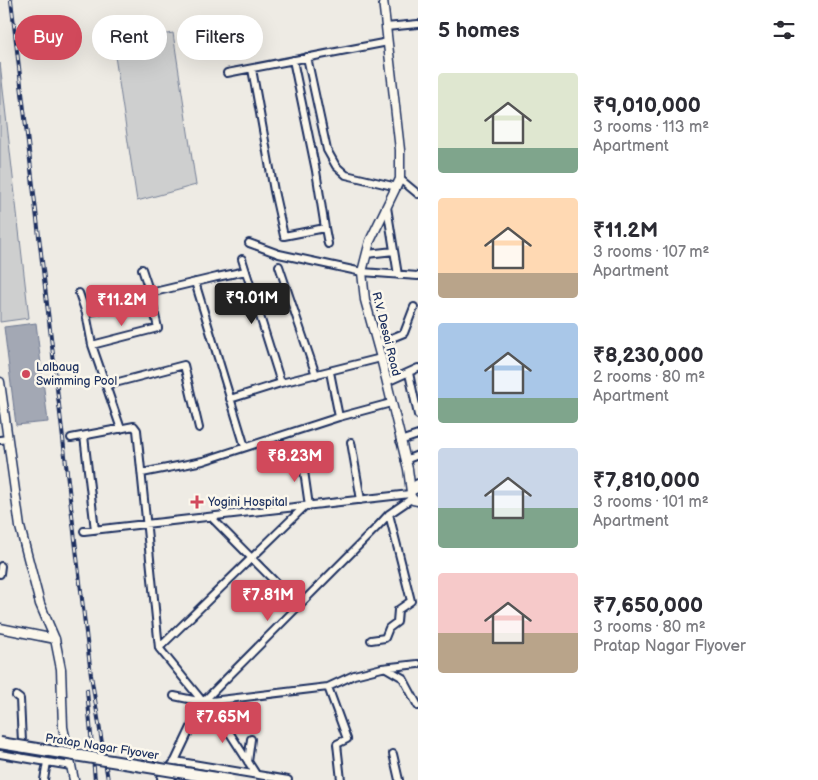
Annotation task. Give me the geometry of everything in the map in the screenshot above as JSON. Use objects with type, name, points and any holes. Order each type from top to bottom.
[{"type":"main road","name":"Pratap Nagar Flyover","points":[[0,743],[229,780]]},
{"type":"street","name":"R.V. Desai Road","points":[[383,0],[400,150],[398,183],[370,241],[362,272],[365,300],[405,460],[416,493]]},
{"type":"street","points":[[386,27],[418,24]]},
{"type":"street","points":[[227,73],[388,42]]},
{"type":"street","points":[[307,57],[327,150],[336,166],[346,175],[398,183],[418,194]]},
{"type":"street","points":[[293,60],[316,170],[328,244]]},
{"type":"street","points":[[252,69],[284,236],[325,228]]},
{"type":"street","points":[[387,207],[398,275]]},
{"type":"street","points":[[249,243],[279,254],[362,272],[418,276]]},
{"type":"street","points":[[367,254],[394,250]]},
{"type":"street","points":[[242,259],[281,383]]},
{"type":"street","points":[[279,266],[316,375]]},
{"type":"street","points":[[92,345],[158,328],[142,268]]},
{"type":"street","points":[[86,313],[195,282],[246,272]]},
{"type":"street","points":[[195,282],[245,448]]},
{"type":"street","points":[[80,294],[92,345],[121,429]]},
{"type":"street","points":[[377,344],[404,333],[414,307]]},
{"type":"street","points":[[230,399],[281,383],[381,358]]},
{"type":"street","points":[[106,385],[184,365],[199,428]]},
{"type":"street","points":[[386,382],[418,368]]},
{"type":"street","points":[[330,372],[339,417]]},
{"type":"street","points":[[409,373],[418,415]]},
{"type":"street","points":[[0,382],[4,440],[20,527],[40,604],[55,638],[61,669],[63,727],[74,780]]},
{"type":"street","points":[[142,473],[203,461],[339,417],[391,403]]},
{"type":"street","points":[[70,438],[134,426],[137,430],[159,648],[203,702],[222,720],[256,774]]},
{"type":"street","points":[[400,441],[418,434]]},
{"type":"street","points":[[84,436],[95,530]]},
{"type":"street","points":[[351,442],[361,500]]},
{"type":"street","points":[[405,460],[418,455]]},
{"type":"street","points":[[302,457],[307,506]]},
{"type":"street","points":[[84,531],[416,493]]},
{"type":"street","points":[[172,780],[161,778],[175,761],[203,702],[389,514],[416,493]]},
{"type":"street","points":[[159,648],[251,557],[307,506]]},
{"type":"street","points":[[372,640],[385,638],[389,628],[397,622],[398,610],[411,601],[389,514]]},
{"type":"street","points":[[211,517],[299,606]]},
{"type":"street","points":[[0,574],[1,566]]},
{"type":"street","points":[[0,628],[55,638]]},
{"type":"street","points":[[174,696],[203,702],[328,687],[354,675],[418,664]]},
{"type":"street","points":[[386,668],[402,678],[418,706]]},
{"type":"street","points":[[328,687],[346,740],[337,744],[342,780]]},
{"type":"street","points":[[16,696],[20,700],[22,742]]},
{"type":"street","points":[[0,738],[67,750]]},
{"type":"street","points":[[248,762],[251,739]]},
{"type":"street","points":[[0,754],[71,766]]},
{"type":"street","points":[[393,754],[398,780]]},
{"type":"street","points":[[175,761],[288,780]]},
{"type":"street","points":[[44,780],[47,762]]},
{"type":"shaded area","points":[[173,33],[196,185],[137,201],[116,60],[167,60],[167,34]]},
{"type":"shaded area","points":[[0,63],[29,318],[0,322]]},
{"type":"shaded area","name":"Lalbaug Swimming Pool","points":[[36,323],[48,422],[16,425],[4,327]]},
{"type":"railway","points":[[11,0],[91,675],[108,780]]},
{"type":"railway","points":[[87,690],[95,780]]},
{"type":"place","name":"Lalbaug Swimming Pool","points":[[26,374]]},
{"type":"place","name":"Yogini Hospital","points":[[197,502]]}]
